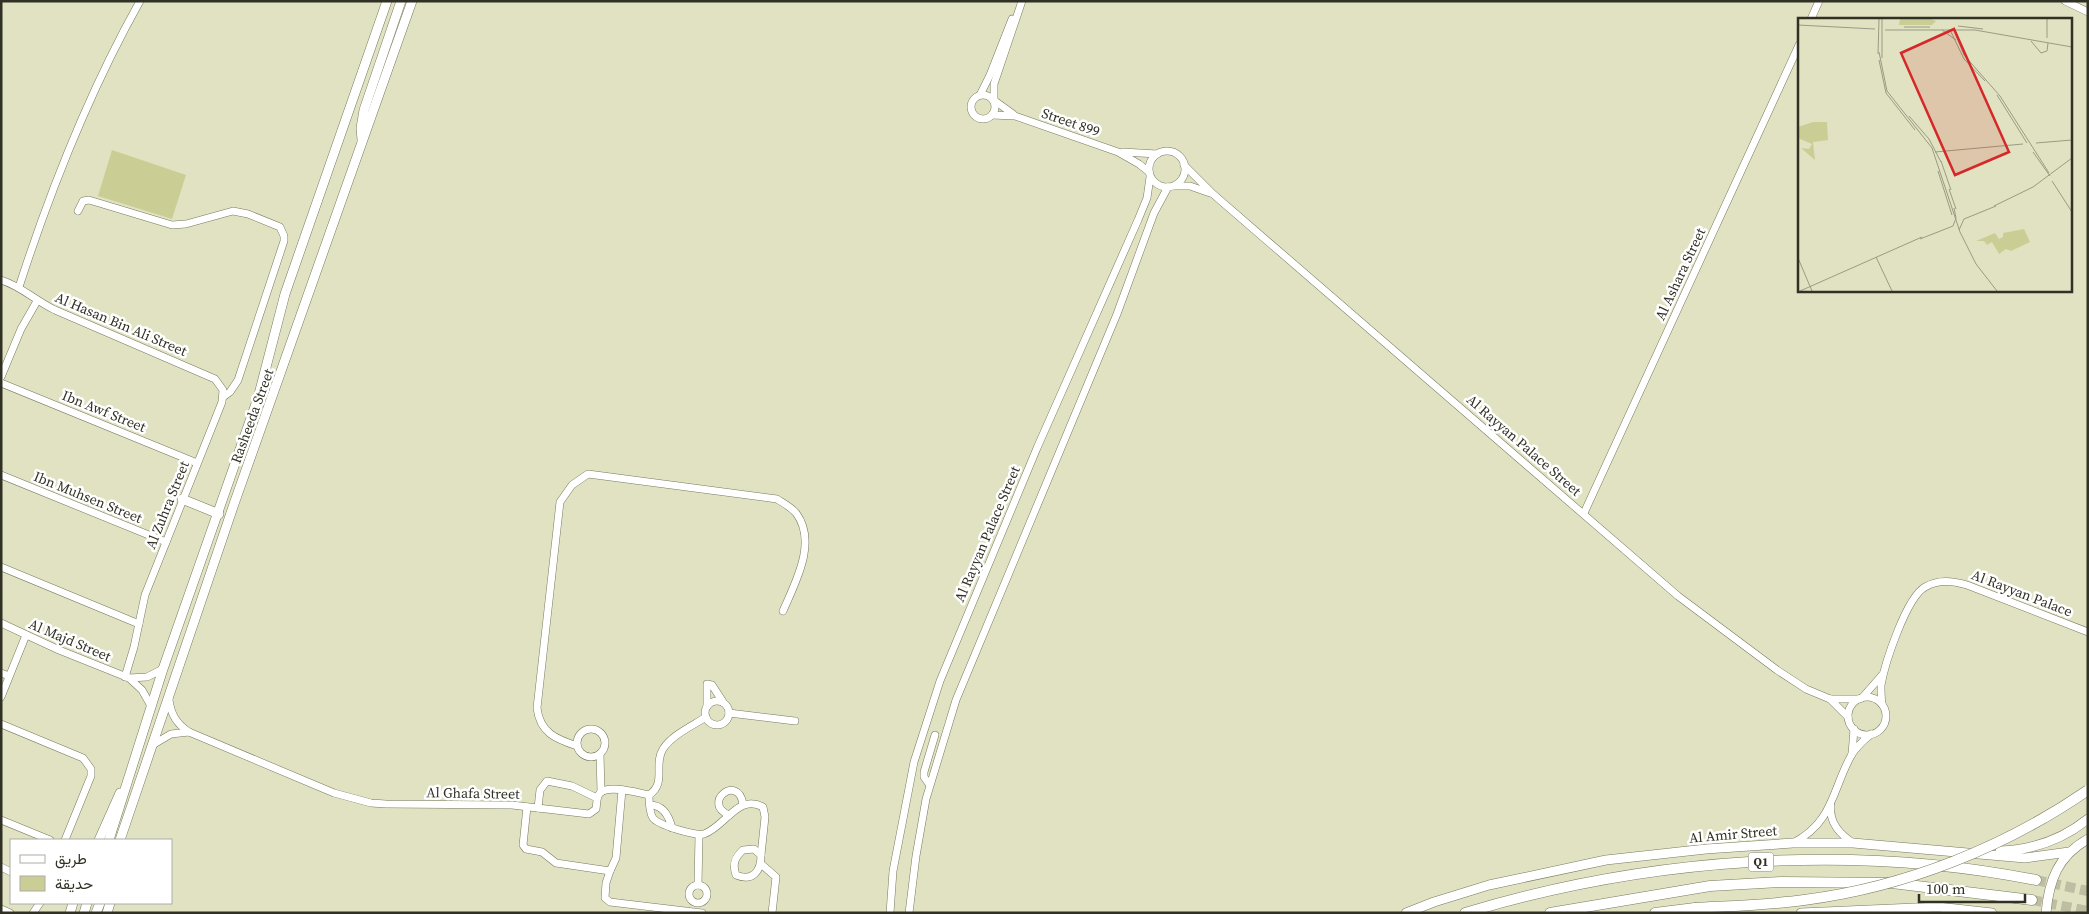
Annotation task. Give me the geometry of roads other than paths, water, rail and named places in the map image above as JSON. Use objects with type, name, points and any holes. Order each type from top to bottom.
[{"type":"highway","points":[[1655,913],[1695,908],[1804,900],[1867,888],[1910,877],[1996,843],[2033,824],[2088,790]]},
{"type":"highway","name":"Q1","points":[[1465,913],[1510,899],[1645,873],[1729,864],[1818,860],[1884,862],[2000,873],[2036,880]]},
{"type":"highway","name":"Q1","points":[[1550,913],[1710,886],[1781,882],[1892,883],[2032,900]]},
{"type":"main road","name":"Rasheeda Street","points":[[109,839],[151,706],[258,398],[285,294],[386,1]]},
{"type":"main road","points":[[362,145],[361,128],[364,110],[401,1]]},
{"type":"main road","name":"Rasheeda Street","points":[[120,839],[234,504],[412,1]]},
{"type":"main road","points":[[386,73],[398,52],[417,1]]},
{"type":"main road","points":[[182,499],[218,514]]},
{"type":"main road","points":[[99,839],[126,782]]},
{"type":"main road","points":[[127,839],[130,827],[130,812]]},
{"type":"main road","points":[[1952,851],[2012,850],[2037,846],[2061,836],[2088,819]]},
{"type":"main road","points":[[2046,913],[2048,891],[2056,870],[2069,852],[2088,838]]},
{"type":"main road","name":"Al Amir Street","points":[[1406,913],[1489,885],[1606,860],[1706,849],[1792,843],[1853,843],[2026,858],[2069,852]]},
{"type":"main road","points":[[1800,913],[1938,907],[1992,913]]},
{"type":"street","points":[[19,287],[45,210],[74,135],[103,72],[140,1]]},
{"type":"street","points":[[1022,1],[994,84],[996,109],[992,116],[987,119],[975,117],[972,112],[971,103],[980,95],[1022,1]]},
{"type":"street","points":[[1811,18],[1819,1]]},
{"type":"street","points":[[2065,1],[2088,12]]},
{"type":"street","name":"Al Ashara Street","points":[[1584,513],[1798,47]]},
{"type":"street","points":[[980,95],[986,94],[994,100]]},
{"type":"street","name":"Street 899","points":[[994,100],[1015,116],[1118,152],[1139,164],[1150,175]]},
{"type":"street","name":"Street 899","points":[[992,116],[1015,116]]},
{"type":"street","points":[[1164,151],[1173,152],[1180,157],[1184,165],[1183,176],[1176,184],[1169,187],[1156,184],[1150,175],[1150,162],[1156,154],[1164,151]]},
{"type":"street","name":"Street 899","points":[[1118,152],[1156,154]]},
{"type":"street","name":"Al Rayyan Palace Street","points":[[1184,165],[1213,194],[1678,596],[1777,670],[1806,689],[1830,700],[1848,717]]},
{"type":"street","name":"Al Rayyan Palace Street","points":[[890,913],[893,871],[914,762],[940,681],[1037,448],[1138,220],[1147,198],[1150,175]]},
{"type":"street","name":"Al Rayyan Palace Street","points":[[1169,187],[1190,186],[1213,194]]},
{"type":"street","points":[[909,913],[916,856],[930,784],[944,736],[971,662],[1117,314],[1154,213],[1169,187]]},
{"type":"street","name":"Al Zuhra Street","points":[[78,211],[83,201],[89,200],[165,224],[179,225],[233,212],[248,214],[280,227],[284,236],[284,241],[238,380],[230,392],[223,397],[145,595],[127,677]]},
{"type":"street","name":"Al Hasan Bin Ali Street","points":[[1,280],[19,287],[37,301],[216,379],[223,390],[223,397]]},
{"type":"street","points":[[1,377],[21,329],[37,301]]},
{"type":"street","name":"Ibn Awf Street","points":[[1,383],[197,463]]},
{"type":"street","points":[[600,754],[592,757],[584,755],[577,746],[550,736],[542,726],[536,708],[560,502],[572,485],[588,474],[777,499],[795,512],[805,533],[801,570],[783,611]]},
{"type":"street","name":"Ibn Muhsen Street","points":[[1,476],[166,542]]},
{"type":"street","points":[[1,567],[139,624]]},
{"type":"street","name":"Al Rayyan Palace","points":[[1882,704],[1881,685],[1884,673],[1906,609],[1914,596],[1925,587],[1951,581],[1967,584],[2088,632]]},
{"type":"street","name":"Al Majd Street","points":[[1,623],[127,677],[142,690],[151,706]]},
{"type":"street","points":[[1,697],[26,635]]},
{"type":"street","points":[[127,677],[147,677],[164,669]]},
{"type":"street","points":[[1,673],[9,676]]},
{"type":"street","name":"Al Rayyan Palace","points":[[1860,698],[1884,673]]},
{"type":"street","points":[[710,683],[723,702],[729,712],[726,720],[719,724],[711,723],[706,717],[706,688],[710,683]]},
{"type":"street","points":[[1792,843],[1815,829],[1831,803],[1852,755],[1884,722],[1882,704],[1873,698],[1860,698],[1849,710],[1848,717],[1854,729],[1852,755]]},
{"type":"street","name":"Al Rayyan Palace Street","points":[[1830,700],[1860,698]]},
{"type":"street","name":"Al Ghafa Street","points":[[169,700],[170,708],[177,722],[189,732],[334,793],[371,803],[512,805],[590,814],[596,809],[599,795]]},
{"type":"street","points":[[707,706],[716,701],[723,702]]},
{"type":"street","points":[[729,712],[795,721]]},
{"type":"street","points":[[599,795],[608,789],[649,795],[660,781],[659,758],[662,750],[670,741],[706,717]]},
{"type":"street","points":[[1,724],[83,758],[88,763],[91,776],[64,839]]},
{"type":"street","points":[[577,746],[578,738],[582,732],[593,729],[600,732],[604,739],[604,747],[600,754],[599,795]]},
{"type":"street","points":[[1854,729],[1865,734],[1871,734]]},
{"type":"street","points":[[154,744],[171,734],[189,732]]},
{"type":"street","points":[[923,734],[944,736]]},
{"type":"street","points":[[930,784],[924,777],[924,772],[935,735]]},
{"type":"street","points":[[538,808],[540,790],[547,781],[572,786],[599,795]]},
{"type":"street","points":[[622,790],[616,858],[606,883],[604,898],[610,902],[702,913]]},
{"type":"street","points":[[729,815],[722,812],[719,806],[719,799],[723,793],[730,790],[737,792],[742,797],[743,804]]},
{"type":"street","points":[[649,795],[652,817],[672,828],[699,835],[716,827],[743,804],[754,802],[763,807],[766,817],[761,864],[750,877],[743,878],[736,875],[734,868],[736,857],[743,850],[754,850],[761,855]]},
{"type":"street","points":[[1831,803],[1831,819],[1844,837],[1853,843]]},
{"type":"street","points":[[650,806],[655,805],[665,812],[670,818],[672,828]]},
{"type":"street","points":[[527,807],[523,845],[526,849],[542,852],[556,863],[610,871]]},
{"type":"street","points":[[1,820],[48,839]]},
{"type":"street","points":[[698,885],[699,835]]},
{"type":"street","points":[[761,864],[776,877],[772,913]]},
{"type":"street","points":[[1,909],[10,913]]},
{"type":"tunnel","points":[[2036,880],[2088,891]]},
{"type":"tunnel","points":[[2032,900],[2088,911]]}]
